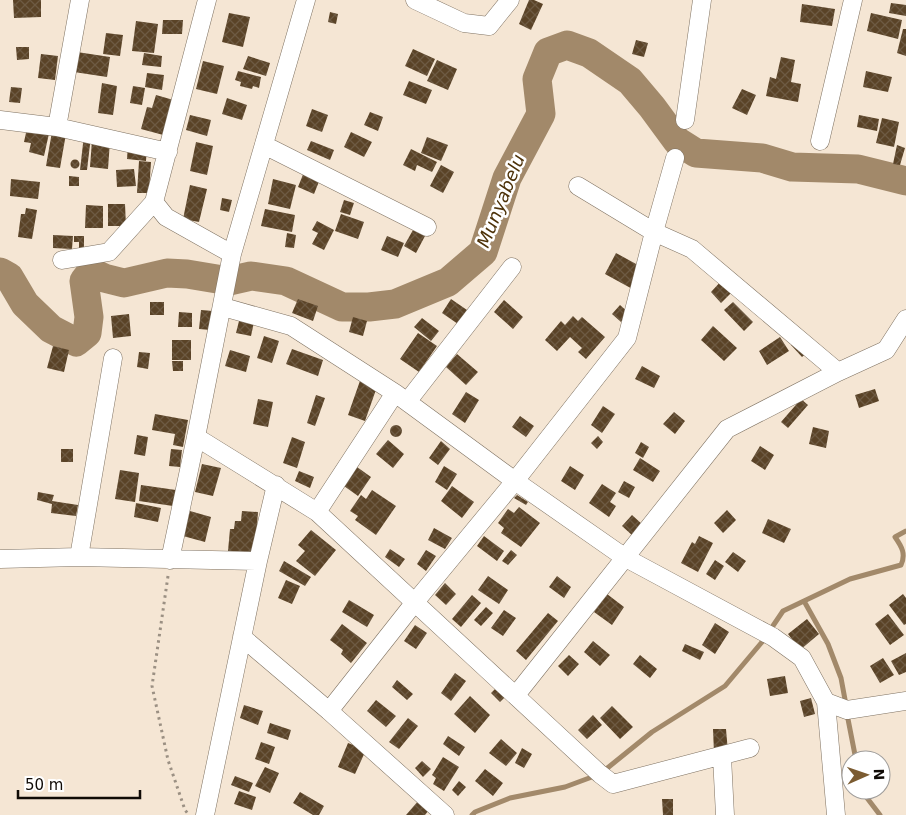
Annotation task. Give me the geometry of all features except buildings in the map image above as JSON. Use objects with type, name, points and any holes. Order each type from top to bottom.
[{"type":"street","points":[[57,127],[80,0]]},
{"type":"street","points":[[62,260],[109,252],[154,202],[207,0]]},
{"type":"street","points":[[170,560],[232,254],[306,0]]},
{"type":"street","points":[[414,0],[464,23],[489,26],[510,0]]},
{"type":"street","points":[[685,120],[702,0]]},
{"type":"street","points":[[820,141],[854,0]]},
{"type":"street","points":[[0,120],[57,127],[168,152]]},
{"type":"street","points":[[264,145],[427,227]]},
{"type":"street","points":[[329,711],[628,338],[654,232],[676,158]]},
{"type":"street","points":[[578,186],[654,232],[692,249],[838,372]]},
{"type":"street","points":[[154,202],[166,217],[232,254]]},
{"type":"street","points":[[317,512],[401,397],[512,267]]},
{"type":"street","points":[[223,302],[291,326],[401,397],[515,481],[624,557],[767,633],[802,658],[826,702],[836,815]]},
{"type":"street","points":[[516,695],[727,429],[838,372],[886,350],[906,319]]},
{"type":"street","points":[[79,558],[113,358]]},
{"type":"street","points":[[196,437],[317,512],[613,784],[722,757],[750,748]]},
{"type":"street","points":[[205,815],[258,561],[276,485]]},
{"type":"street","points":[[0,559],[79,558],[258,561]]},
{"type":"street","points":[[242,637],[329,711],[444,815]]},
{"type":"street","points":[[826,702],[847,710],[906,701]]},
{"type":"street","points":[[722,757],[725,815]]},
{"type":"path","points":[[170,560],[152,686],[168,760],[185,810],[190,815]]},
{"type":"waterway","name":"Munyabelu","points":[[0,272],[9,277],[25,304],[51,329],[76,342],[87,333],[89,317],[84,281],[91,272],[104,278],[124,283],[167,273],[187,274],[229,281],[251,276],[286,281],[342,307],[369,307],[395,304],[448,282],[483,252],[507,178],[541,114],[537,79],[548,52],[567,45],[589,53],[630,81],[677,141],[696,153],[762,158],[792,167],[858,169],[906,181]]},
{"type":"waterway","points":[[472,815],[475,812],[510,798],[565,787],[600,774],[652,732],[725,686],[762,642],[783,611],[850,579],[901,565],[902,551],[895,537],[906,531]]},
{"type":"waterway","points":[[804,601],[828,644],[841,678],[846,705]]},
{"type":"waterway","points":[[847,714],[854,750]]},
{"type":"waterway","points":[[869,800],[880,815]]}]
